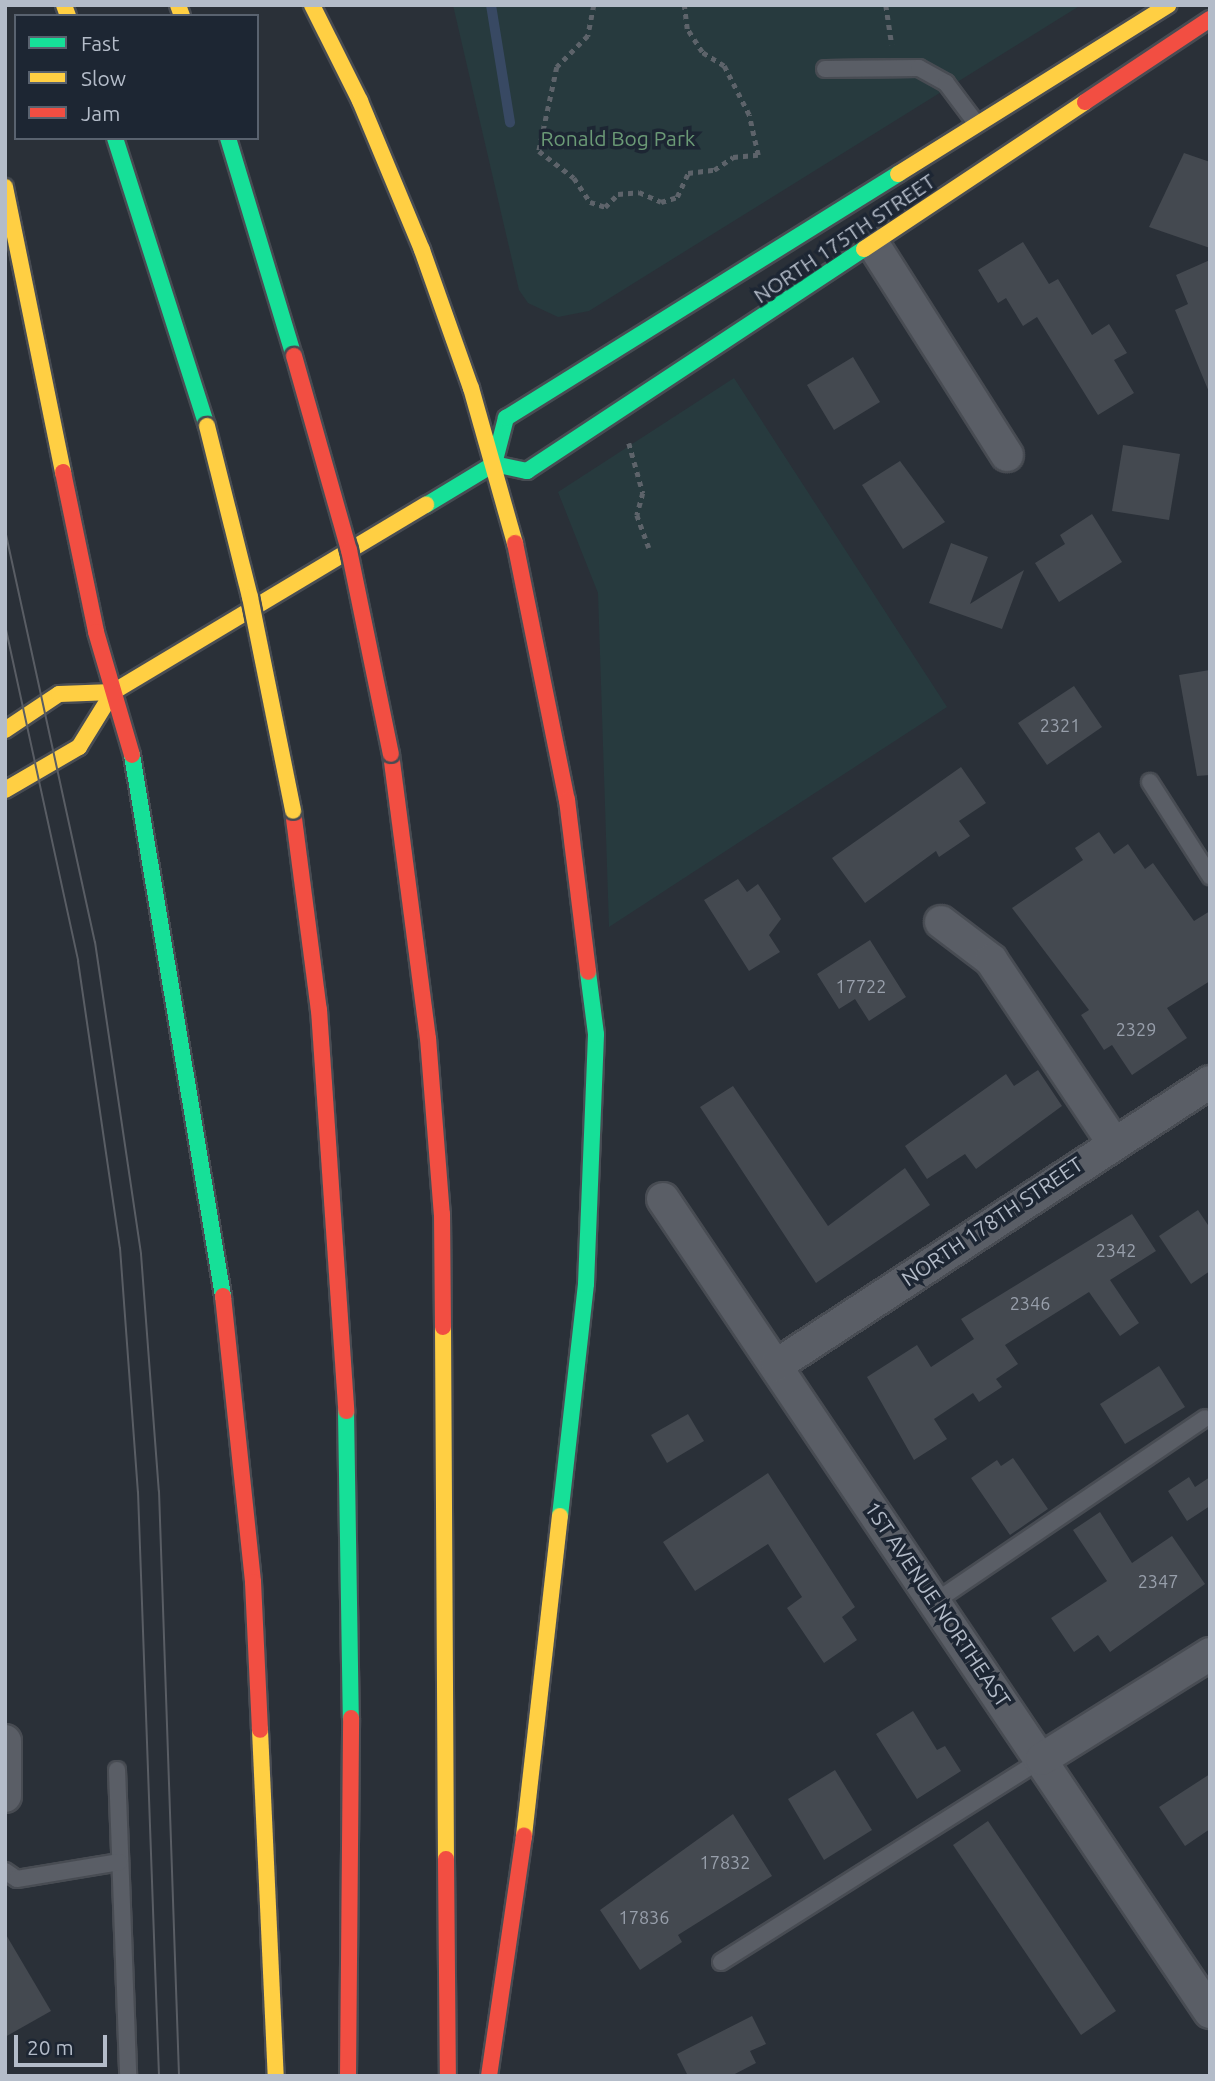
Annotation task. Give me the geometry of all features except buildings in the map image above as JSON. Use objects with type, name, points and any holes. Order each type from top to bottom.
[{"type":"main road","points":[[312,5],[360,101],[422,250],[494,464],[552,715],[596,1034],[586,1284],[513,1931],[489,2076]]},
{"type":"main road","name":"NORTH 175TH STREET","points":[[1168,5],[506,418],[494,464],[527,471],[1210,19]]},
{"type":"main road","points":[[116,140],[207,426],[250,597],[293,811],[319,1010],[345,1358],[351,1707],[348,2076]]},
{"type":"main road","points":[[229,140],[349,550],[391,754],[428,1038],[442,1214],[448,2076]]},
{"type":"main road","points":[[5,187],[113,692],[132,757],[160,903],[237,1394],[253,1582],[276,2076]]},
{"type":"main road","points":[[5,730],[59,694],[113,692],[297,585],[494,464]]},
{"type":"main road","points":[[5,790],[79,747],[113,692]]},
{"type":"street","points":[[873,244],[1007,455]]},
{"type":"street","points":[[941,922],[991,960],[1112,1142]]},
{"type":"street","name":"NORTH 178TH STREET","points":[[777,1365],[1112,1142],[1210,1082]]},
{"type":"street","name":"1ST AVENUE NORTHEAST","points":[[663,1199],[1210,2011]]},
{"type":"street","points":[[1042,1759],[1210,1654]]},
{"type":"street","points":[[5,1741],[5,1797]]},
{"type":"lane","points":[[825,69],[919,68],[946,83],[976,123]]},
{"type":"lane","points":[[1150,782],[1210,876]]},
{"type":"lane","points":[[936,1601],[1205,1418]]},
{"type":"lane","points":[[721,1962],[1042,1759]]},
{"type":"lane","points":[[117,1770],[128,2076]]},
{"type":"lane","points":[[5,1871],[17,1879],[120,1862]]},
{"type":"path","points":[[594,5],[588,36],[557,67],[539,151],[574,178],[590,202],[605,207],[618,194],[639,192],[661,202],[677,197],[688,173],[714,170],[733,157],[758,155],[749,115],[724,66],[702,52],[687,29],[684,5]]},
{"type":"path","points":[[886,5],[895,67]]},
{"type":"path","points":[[619,412],[643,493],[637,515],[649,548]]},
{"type":"green space","name":"Ronald Bog Park","points":[[453,5],[1081,5],[589,311],[558,317],[528,303],[519,290]]},
{"type":"green space","points":[[734,378],[947,707],[609,927],[598,593],[558,492]]},
{"type":"waterway","points":[[491,5],[510,122]]},
{"type":"tram line","points":[[5,530],[95,942],[141,1254],[159,1491],[179,2076]]},
{"type":"tram line","points":[[5,625],[78,961],[120,1248],[138,1492],[159,2076]]},
{"type":"traffic: fast","points":[[116,140],[207,426]]},
{"type":"traffic: fast","points":[[229,140],[294,356]]},
{"type":"traffic: fast","points":[[426,505],[494,464],[506,418],[898,174]]},
{"type":"traffic: fast","points":[[494,464],[527,471],[864,249]]},
{"type":"traffic: fast","points":[[132,755],[223,1296]]},
{"type":"traffic: fast","points":[[560,1516],[586,1284],[596,1034],[588,972]]},
{"type":"traffic: fast","points":[[346,1411],[351,1718]]},
{"type":"traffic: slow","points":[[64,5],[67,14]]},
{"type":"traffic: slow","points":[[178,5],[181,14]]},
{"type":"traffic: slow","points":[[312,5],[360,101],[422,250],[471,388],[515,543]]},
{"type":"traffic: slow","points":[[898,174],[1168,5]]},
{"type":"traffic: slow","points":[[864,249],[1085,102]]},
{"type":"traffic: slow","points":[[5,187],[63,472]]},
{"type":"traffic: slow","points":[[207,426],[250,597],[293,811]]},
{"type":"traffic: slow","points":[[5,790],[79,747],[113,692],[426,505]]},
{"type":"traffic: slow","points":[[5,730],[59,694],[113,692]]},
{"type":"traffic: slow","points":[[443,1327],[446,1859]]},
{"type":"traffic: slow","points":[[524,1836],[560,1516]]},
{"type":"traffic: slow","points":[[260,1730],[276,2076]]},
{"type":"traffic: jam","points":[[1085,102],[1210,19]]},
{"type":"traffic: jam","points":[[294,356],[349,550],[391,754]]},
{"type":"traffic: jam","points":[[63,472],[96,632],[132,755]]},
{"type":"traffic: jam","points":[[515,543],[567,800],[588,972]]},
{"type":"traffic: jam","points":[[391,754],[428,1038],[442,1214],[443,1327]]},
{"type":"traffic: jam","points":[[293,811],[319,1010],[346,1411]]},
{"type":"traffic: jam","points":[[223,1296],[253,1582],[260,1730]]},
{"type":"traffic: jam","points":[[348,2076],[351,1718]]},
{"type":"traffic: jam","points":[[489,2076],[524,1836]]},
{"type":"traffic: jam","points":[[446,1859],[448,2076]]}]
